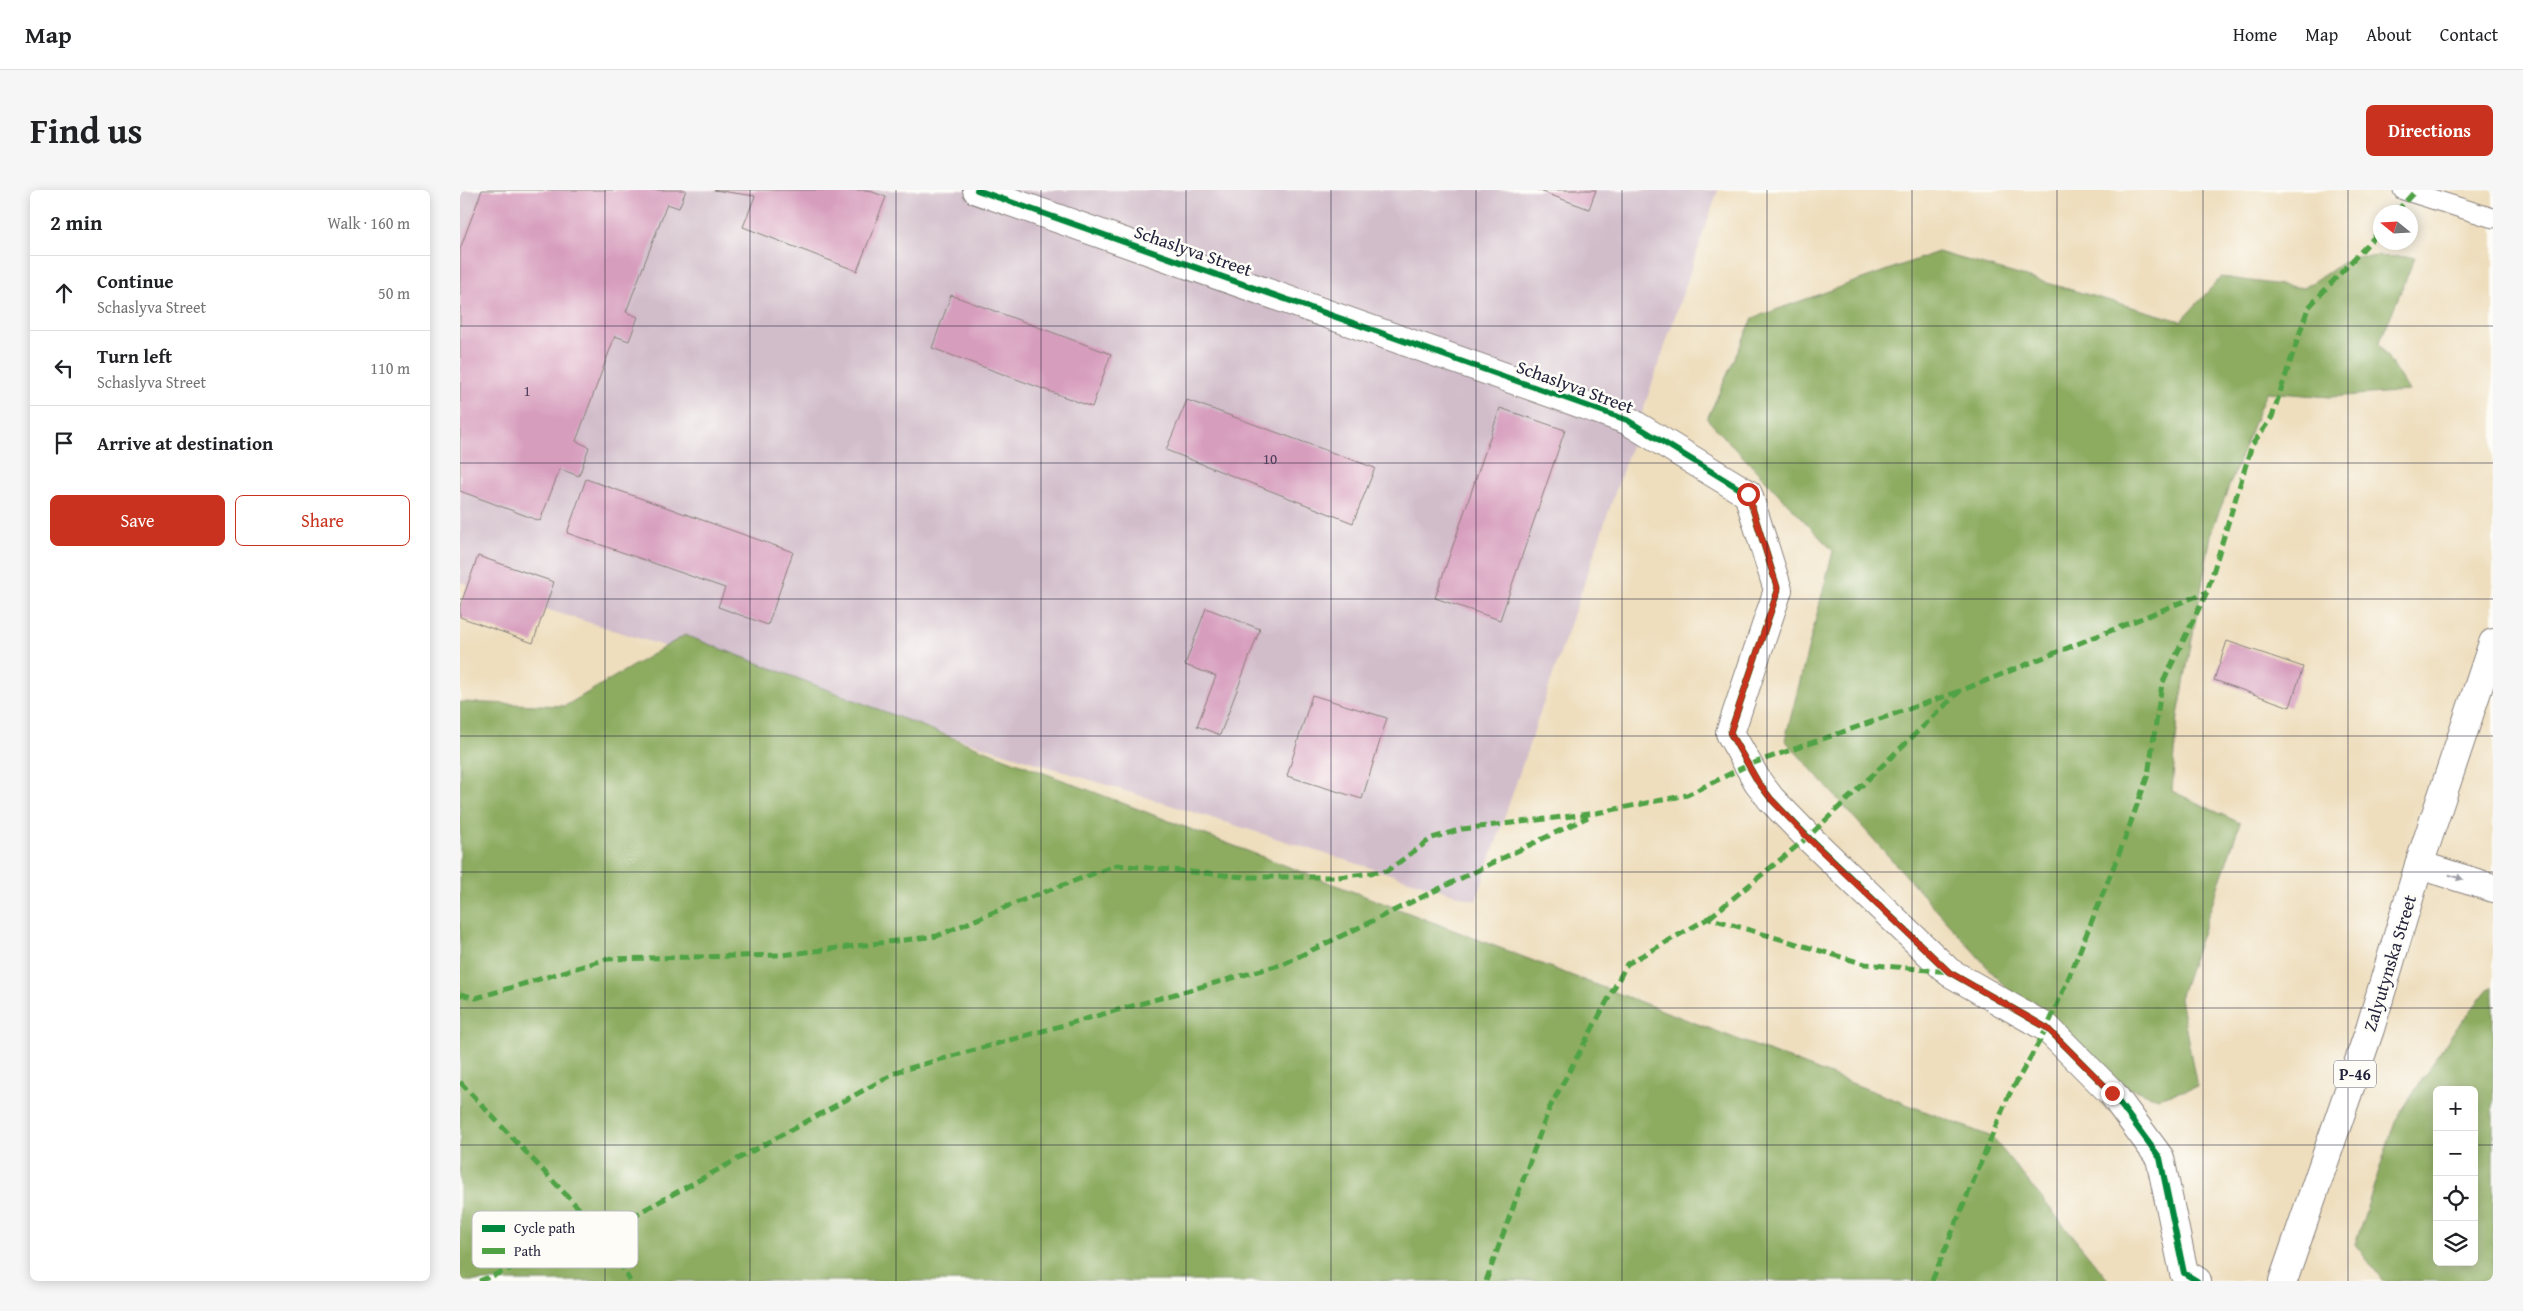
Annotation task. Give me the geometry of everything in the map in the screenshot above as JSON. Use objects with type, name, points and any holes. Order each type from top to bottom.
[{"type":"street","name":"Schaslyva Street","points":[[977,190],[1627,420],[1748,494],[1778,590],[1730,733],[1758,782],[1771,799],[1808,838],[1949,972],[2047,1028],[2112,1093],[2160,1158],[2184,1273],[2197,1281]]},
{"type":"street","name":"Zalyutynska Street","points":[[2283,1281],[2370,1029],[2419,865],[2493,643]]},
{"type":"street","points":[[2419,865],[2493,888]]},
{"type":"lane","points":[[2402,190],[2493,218]]},
{"type":"shaded area","points":[[460,190],[1718,190],[1476,901],[460,582]]},
{"type":"green space","points":[[1938,252],[2181,321],[2221,277],[2304,288],[2353,256],[2415,257],[2379,344],[2409,391],[2330,397],[2266,392],[2212,530],[2178,716],[2172,791],[2240,823],[2180,998],[2197,1087],[2157,1098],[2079,1070],[1785,740],[1833,551],[1707,419],[1753,318]]},
{"type":"green space","points":[[685,635],[1992,1137],[2109,1281],[460,1281],[460,702],[565,706]]},
{"type":"green space","points":[[2493,987],[2493,1281],[2383,1281],[2355,1244],[2395,1121],[2452,1034],[2488,989]]},
{"type":"building","points":[[482,190],[686,190],[679,208],[667,204],[626,312],[638,317],[629,341],[615,336],[576,441],[589,447],[579,476],[560,469],[540,521],[460,491],[460,249]]},
{"type":"building","points":[[714,190],[867,190],[886,197],[857,271],[743,227],[755,196]]},
{"type":"building","points":[[1537,190],[1596,190],[1589,209]]},
{"type":"building","points":[[951,295],[1111,354],[1092,407],[932,348]]},
{"type":"building","points":[[1187,400],[1375,468],[1353,523],[1166,450]]},
{"type":"building","points":[[1500,408],[1565,430],[1500,620],[1435,598]]},
{"type":"building","points":[[586,479],[793,552],[768,625],[718,607],[725,588],[567,533]]},
{"type":"building","points":[[478,556],[554,582],[533,643],[460,617],[460,606]]},
{"type":"building","points":[[1206,608],[1260,629],[1220,735],[1197,726],[1216,676],[1185,665]]},
{"type":"building","points":[[2227,641],[2303,667],[2290,707],[2214,680]]},
{"type":"building","points":[[1312,695],[1387,718],[1362,799],[1287,776]]},
{"type":"marked path","points":[[2402,205],[2416,190]]},
{"type":"marked path","points":[[1932,1281],[2008,1097],[2047,1028],[2124,841],[2148,775],[2162,684],[2207,592],[2252,445],[2272,417],[2308,308],[2373,238]]},
{"type":"marked path","points":[[1709,918],[1808,837],[1960,691],[2207,592]]},
{"type":"marked path","points":[[460,994],[476,998],[607,959],[782,955],[937,936],[1018,902],[1117,865],[1245,877],[1338,877],[1387,871],[1432,838],[1462,829],[1596,813],[1687,795],[1748,765],[1960,691]]},
{"type":"marked path","points":[[638,1213],[899,1071],[1283,964],[1588,817]]},
{"type":"marked path","points":[[1486,1281],[1549,1109],[1627,964],[1709,918],[1865,964],[1949,972]]},
{"type":"marked path","points":[[460,1082],[581,1211]]},
{"type":"marked path","points":[[479,1281],[512,1268]]},
{"type":"marked path","points":[[622,1268],[630,1281]]},
{"type":"cycle path","points":[[977,190],[1627,420],[1748,494],[1778,590],[1730,733],[1758,782],[1771,799],[1949,972],[2047,1028],[2112,1093],[2160,1158],[2184,1273],[2197,1281]]},
{"type":"route","points":[[1748,494],[1778,590],[1730,733],[1758,782],[1771,799],[1808,838],[1949,972],[2047,1028],[2112,1093]]}]
